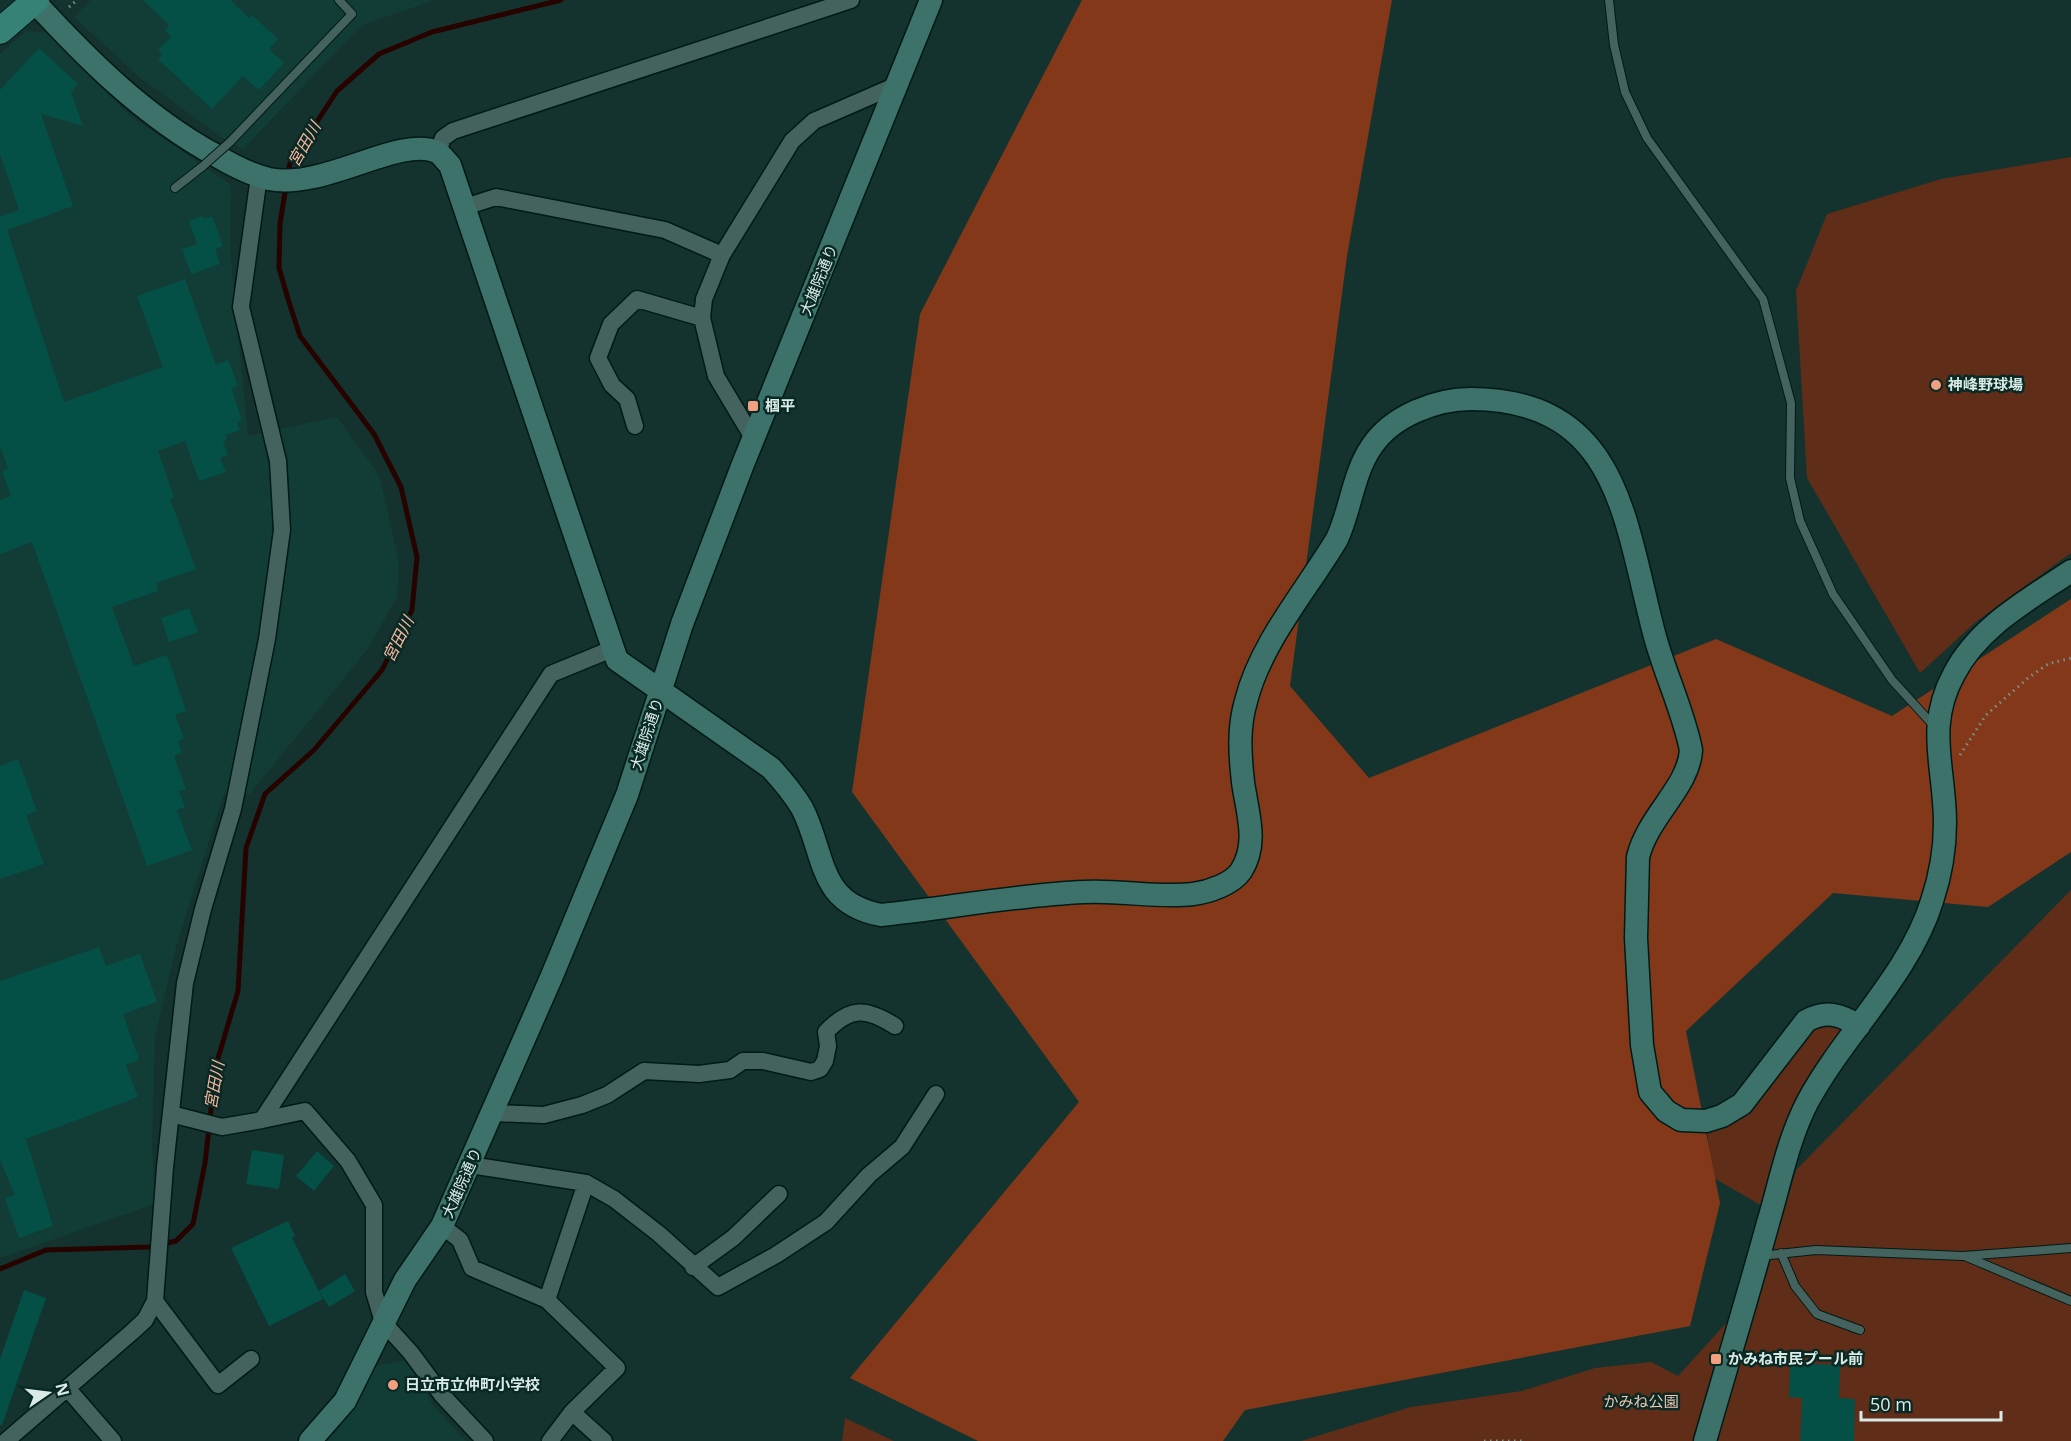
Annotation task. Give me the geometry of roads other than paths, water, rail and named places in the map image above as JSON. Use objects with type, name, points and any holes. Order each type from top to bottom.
[{"type":"main road","points":[[0,32],[34,0]]},
{"type":"street","points":[[34,0],[122,91],[158,120],[222,159],[265,177],[301,181],[343,171],[399,151],[415,148],[438,152],[450,165],[617,660],[627,670],[662,691],[771,768],[802,809],[824,872],[836,892],[848,904],[860,911],[880,915],[1010,897],[1088,891],[1194,894],[1222,886],[1241,872],[1251,847],[1251,824],[1240,754],[1240,728],[1256,670],[1337,539],[1347,517],[1362,464],[1372,446],[1389,428],[1420,409],[1464,399],[1518,402],[1563,422],[1601,460],[1621,510],[1659,653],[1691,750],[1690,762],[1685,775],[1642,837],[1638,856],[1637,977],[1642,1045],[1650,1092],[1666,1111],[1682,1120],[1714,1119],[1742,1104],[1806,1021],[1820,1014],[1835,1014],[1859,1026]]},
{"type":"street","points":[[438,152],[443,138],[453,131],[851,0]]},
{"type":"street","name":"大雄院通り","points":[[310,1441],[345,1401],[405,1280],[442,1226],[470,1166],[627,795],[682,624],[753,438],[899,84],[931,0]]},
{"type":"street","points":[[753,438],[716,376],[702,318],[704,299],[722,255],[792,141],[814,121],[899,84]]},
{"type":"street","points":[[6,1441],[145,1320],[154,1301],[185,983],[203,909],[233,809],[267,639],[282,530],[278,461],[241,308],[265,177]]},
{"type":"street","points":[[465,207],[496,197],[665,230],[722,255]]},
{"type":"street","points":[[635,426],[627,399],[612,385],[598,358],[611,324],[637,299],[702,318]]},
{"type":"street","points":[[1705,1441],[1797,1125],[1826,1071],[1859,1026],[1916,939],[1932,901],[1941,862],[1945,825],[1943,782],[1936,728],[1943,698],[1969,649],[2008,614],[2071,571]]},
{"type":"street","points":[[262,1120],[551,674],[612,649]]},
{"type":"street","points":[[492,1113],[544,1115],[582,1105],[607,1095],[644,1071],[699,1074],[730,1070],[743,1061],[764,1061],[811,1072],[820,1069],[825,1061],[828,1046],[826,1032],[837,1020],[866,1011],[895,1026]]},
{"type":"street","points":[[470,1166],[586,1183],[614,1199],[659,1234],[693,1267],[718,1287],[776,1255],[826,1222],[869,1175],[902,1148],[936,1094]]},
{"type":"street","points":[[171,1114],[222,1127],[304,1111],[348,1161],[374,1205],[374,1292],[383,1322],[411,1353],[442,1395],[484,1441]]},
{"type":"street","points":[[547,1300],[586,1183]]},
{"type":"street","points":[[693,1267],[734,1238],[779,1194]]},
{"type":"street","points":[[442,1226],[460,1240],[472,1268],[547,1300],[617,1368],[572,1412],[550,1441]]},
{"type":"street","points":[[154,1301],[218,1385],[252,1359]]},
{"type":"street","points":[[67,1388],[113,1441]]},
{"type":"street","points":[[572,1412],[604,1441]]},
{"type":"lane","points":[[175,188],[230,142],[352,14],[339,0]]},
{"type":"lane","points":[[1609,0],[1614,45],[1625,92],[1647,138],[1763,299],[1791,403],[1790,478],[1800,521],[1833,594],[1892,680],[1936,728]]},
{"type":"lane","points":[[1759,1256],[1816,1250],[1964,1256],[2071,1248]]},
{"type":"lane","points":[[1781,1253],[1795,1286],[1817,1314],[1860,1330]]},
{"type":"lane","points":[[1964,1256],[2071,1301]]},
{"type":"waterway","name":"宮田川","points":[[288,174],[290,163],[337,91],[379,54],[432,32],[561,0]]},
{"type":"waterway","name":"宮田川","points":[[0,1269],[46,1250],[149,1247],[176,1241],[193,1224],[205,1163],[216,1065],[238,991],[246,848],[265,794],[314,750],[382,670],[412,610],[417,557],[401,487],[374,434],[300,336],[288,299],[279,268],[280,224],[286,186]]},
{"type":"place","name":"神峰野球場","points":[[1936,385]]},
{"type":"place","name":"椢平","points":[[753,406]]},
{"type":"place","name":"かみね市民プール前","points":[[1716,1359]]},
{"type":"place","name":"日立市立仲町小学校","points":[[393,1385]]},
{"type":"park label","name":"かみね公園","points":[[1641,1402]]}]
